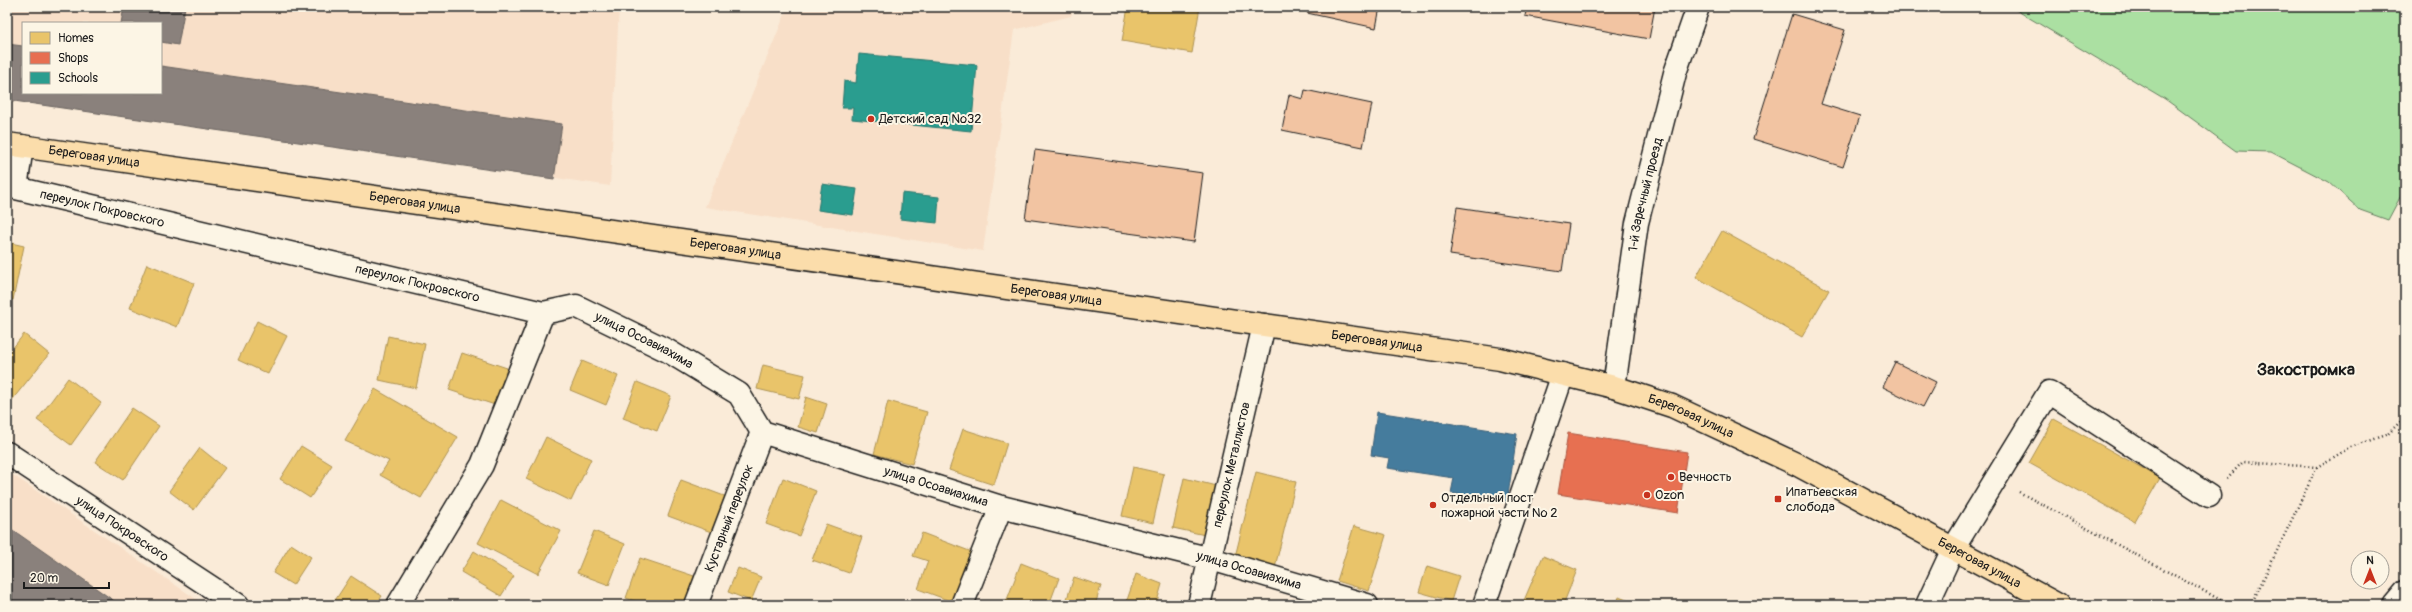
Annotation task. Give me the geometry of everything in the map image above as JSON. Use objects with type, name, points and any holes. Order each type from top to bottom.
[{"type":"main road","name":"Береговая улица","points":[[14,145],[1500,359],[1614,388],[1672,406],[1798,465],[2058,605]]},
{"type":"street","name":"1-й Заречный проезд","points":[[1614,388],[1637,224],[1675,73],[1698,7]]},
{"type":"street","name":"переулок Покровского","points":[[14,145],[16,188],[543,313]]},
{"type":"street","name":"улица Осоавиахима","points":[[543,313],[576,306],[668,351],[739,394],[762,432],[1001,507],[1211,559],[1367,605]]},
{"type":"street","points":[[398,605],[482,465],[543,313]]},
{"type":"street","name":"переулок Металлистов","points":[[1199,605],[1211,559],[1264,325]]},
{"type":"street","points":[[1484,605],[1562,374]]},
{"type":"street","points":[[1927,605],[1953,549],[2049,392],[2209,496]]},
{"type":"street","name":"Кустарный переулок","points":[[696,605],[762,432]]},
{"type":"street","name":"улица Покровского","points":[[7,453],[238,605]]},
{"type":"street","points":[[962,605],[1001,507]]},
{"type":"path","points":[[2251,605],[2317,467],[2351,447],[2388,434],[2405,417]]},
{"type":"path","points":[[2209,496],[2242,462],[2317,467]]},
{"type":"path","points":[[1996,479],[2230,605]]},
{"type":"shaded area","points":[[7,7],[619,7],[610,186],[7,96]]},
{"type":"shaded area","name":"Детский сад №32","points":[[788,7],[1073,7],[1071,16],[1014,30],[983,251],[705,207]]},
{"type":"shaded area","points":[[7,471],[205,605],[7,605]]},
{"type":"green space","points":[[2011,7],[2405,7],[2405,188],[2388,220],[2360,210],[2329,182],[2271,152],[2236,151],[2165,99]]},
{"type":"building: Homes","points":[[1128,7],[1200,7],[1192,53],[1122,41]]},
{"type":"building: Homes","points":[[1722,231],[1829,290],[1802,337],[1696,277]]},
{"type":"building: Homes","points":[[7,242],[24,246],[13,300],[7,299]]},
{"type":"building: Homes","points":[[147,264],[194,283],[177,327],[130,308]]},
{"type":"building: Homes","points":[[257,321],[287,336],[268,374],[238,360]]},
{"type":"building: Homes","points":[[24,334],[49,354],[12,400],[7,396],[7,355]]},
{"type":"building: Homes","points":[[388,336],[425,344],[416,388],[379,380]]},
{"type":"building: Homes","points":[[462,353],[507,368],[495,405],[449,390]]},
{"type":"building: Homes","points":[[582,361],[618,376],[606,405],[570,390]]},
{"type":"building: Homes","points":[[763,365],[805,375],[799,399],[757,389]]},
{"type":"building: Homes","points":[[68,378],[101,403],[71,445],[37,420]]},
{"type":"building: Homes","points":[[637,382],[671,396],[657,431],[623,418]]},
{"type":"building: Homes","points":[[375,389],[458,437],[421,498],[380,475],[389,461],[345,441]]},
{"type":"building: Homes","points":[[806,397],[827,404],[818,433],[798,427]]},
{"type":"building: Homes","points":[[888,401],[927,412],[912,464],[874,454]]},
{"type":"building: Homes","points":[[132,408],[159,426],[123,480],[95,462]]},
{"type":"building: Homes","points":[[2054,419],[2160,478],[2135,522],[2029,463]]},
{"type":"building: Homes","points":[[963,429],[1007,443],[994,485],[949,470]]},
{"type":"building: Homes","points":[[546,437],[591,459],[571,501],[526,479]]},
{"type":"building: Homes","points":[[301,446],[332,465],[310,498],[280,479]]},
{"type":"building: Homes","points":[[200,448],[225,468],[194,510],[169,491]]},
{"type":"building: Homes","points":[[1133,467],[1164,474],[1153,523],[1122,516]]},
{"type":"building: Homes","points":[[1256,472],[1296,482],[1275,567],[1235,557]]},
{"type":"building: Homes","points":[[783,478],[816,491],[799,536],[766,524]]},
{"type":"building: Homes","points":[[1184,478],[1216,486],[1205,535],[1173,528]]},
{"type":"building: Homes","points":[[681,480],[727,497],[714,533],[668,516]]},
{"type":"building: Homes","points":[[501,500],[561,531],[538,574],[478,543]]},
{"type":"building: Homes","points":[[826,524],[862,537],[849,573],[812,560]]},
{"type":"building: Homes","points":[[1354,526],[1386,535],[1369,591],[1337,581]]},
{"type":"building: Homes","points":[[594,531],[625,544],[609,585],[577,573]]},
{"type":"building: Homes","points":[[922,533],[972,552],[953,602],[918,589],[928,561],[913,556]]},
{"type":"building: Homes","points":[[291,544],[311,557],[293,585],[273,573]]},
{"type":"building: Homes","points":[[474,551],[514,576],[501,596],[461,572]]},
{"type":"building: Homes","points":[[1543,556],[1577,570],[1563,605],[1522,605]]},
{"type":"building: Homes","points":[[640,558],[700,578],[691,605],[647,605],[626,598]]},
{"type":"building: Homes","points":[[1021,563],[1059,578],[1049,605],[1005,605]]},
{"type":"building: Homes","points":[[1427,566],[1459,576],[1451,601],[1419,592]]},
{"type":"building: Homes","points":[[738,568],[761,577],[751,601],[728,592]]},
{"type":"building: Homes","points":[[1136,574],[1162,584],[1156,605],[1126,603]]},
{"type":"building: Homes","points":[[351,576],[382,596],[376,605],[332,605]]},
{"type":"building: Homes","points":[[1074,577],[1101,586],[1095,605],[1065,605]]},
{"type":"building: Homes","points":[[1619,597],[1639,605],[1616,605]]},
{"type":"building: Shops","points":[[1568,433],[1687,452],[1678,513],[1558,494]]},
{"type":"building: Schools","points":[[859,54],[977,65],[971,131],[852,119],[853,108],[842,108],[844,81],[856,83]]},
{"type":"building: Schools","points":[[822,184],[857,189],[853,215],[818,210]]},
{"type":"building: Schools","points":[[902,193],[939,197],[937,223],[900,219]]},
{"type":"building: Public","points":[[1377,412],[1517,434],[1507,502],[1451,493],[1454,478],[1387,468],[1389,458],[1371,455]]},
{"type":"building: Industry","points":[[91,7],[112,7],[112,10]]},
{"type":"building: Industry","points":[[124,7],[185,7],[178,45],[162,42],[162,22],[121,22]]},
{"type":"building: Industry","points":[[7,44],[22,46],[22,94],[162,94],[162,66],[562,124],[554,179],[7,100]]},
{"type":"building: Industry","points":[[7,526],[120,605],[7,605]]},
{"type":"building: Other","points":[[1309,7],[1380,7],[1376,28],[1307,13]]},
{"type":"building: Other","points":[[1527,7],[1655,7],[1649,39],[1525,16]]},
{"type":"building: Other","points":[[1792,14],[1845,30],[1821,104],[1860,116],[1843,167],[1753,139]]},
{"type":"building: Other","points":[[1305,90],[1372,104],[1363,147],[1282,130],[1289,95],[1303,99]]},
{"type":"building: Other","points":[[1035,150],[1203,173],[1194,242],[1025,219]]},
{"type":"building: Other","points":[[1457,207],[1569,224],[1562,271],[1450,255]]},
{"type":"building: Other","points":[[1895,362],[1936,382],[1923,407],[1883,387]]},
{"type":"place","name":"Детский сад №32","points":[[871,119]]},
{"type":"place","name":"Вечность","points":[[1671,477]]},
{"type":"place","name":"Ozon","points":[[1647,495]]},
{"type":"place","name":"Ипатьевская слобода","points":[[1778,499]]},
{"type":"place","name":"Отдельный пост пожарной части № 2","points":[[1433,505]]},
{"type":"district","name":"Закостромка","points":[[2306,369]]}]
